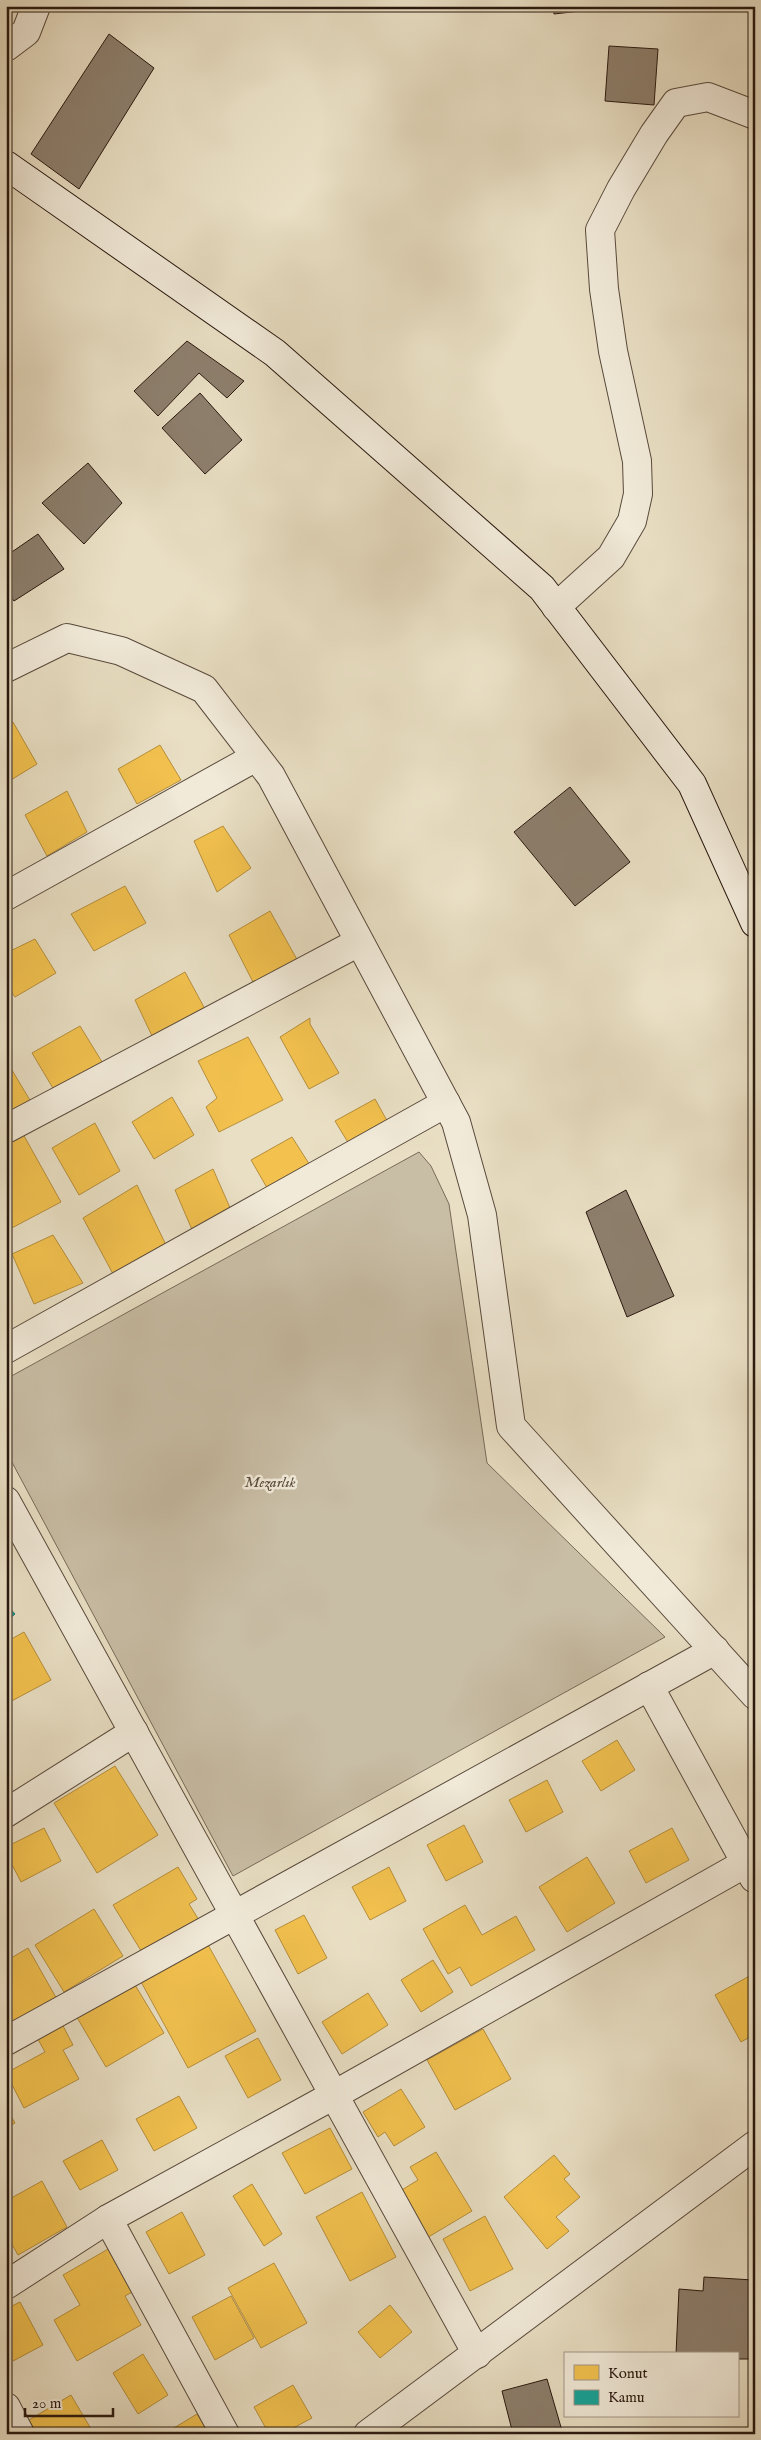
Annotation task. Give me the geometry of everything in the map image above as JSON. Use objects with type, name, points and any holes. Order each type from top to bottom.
[{"type":"street","points":[[6,47],[26,32],[36,6]]},
{"type":"street","points":[[556,606],[612,557],[632,521],[638,494],[637,461],[613,351],[604,290],[600,230],[621,188],[654,134],[676,103],[708,96],[755,115]]},
{"type":"street","points":[[6,165],[66,205],[275,353],[542,588],[692,784],[755,923]]},
{"type":"street","points":[[6,668],[67,638],[121,651],[204,689],[271,776],[456,1122],[482,1215],[511,1426],[755,1695]]},
{"type":"street","points":[[6,896],[256,757]]},
{"type":"street","points":[[6,1129],[360,942]]},
{"type":"street","points":[[6,1349],[446,1102]]},
{"type":"street","points":[[6,1501],[477,2354]]},
{"type":"street","points":[[6,2041],[715,1650]]},
{"type":"street","points":[[6,2285],[108,2219],[750,1871],[650,1686]]},
{"type":"street","points":[[6,1813],[134,1732]]},
{"type":"street","points":[[368,2434],[755,2145]]},
{"type":"street","points":[[108,2219],[225,2434]]},
{"type":"street","points":[[6,2407],[20,2434]]},
{"type":"green space","name":"Mezarlık","points":[[419,1152],[431,1166],[449,1204],[487,1463],[665,1637],[233,1876],[6,1451],[6,1379]]},
{"type":"building: Konut","points":[[13,722],[37,764],[6,783],[6,725]]},
{"type":"building: Konut","points":[[160,745],[181,780],[137,804],[118,769]]},
{"type":"building: Konut","points":[[67,791],[87,832],[47,856],[25,815]]},
{"type":"building: Konut","points":[[223,826],[251,868],[217,892],[194,841]]},
{"type":"building: Konut","points":[[125,886],[146,923],[94,951],[71,914]]},
{"type":"building: Konut","points":[[270,911],[299,963],[255,986],[229,935]]},
{"type":"building: Konut","points":[[35,939],[56,973],[15,997],[6,984],[6,953]]},
{"type":"building: Konut","points":[[185,972],[205,1009],[153,1038],[135,1000]]},
{"type":"building: Konut","points":[[310,1018],[310,1024],[339,1073],[309,1089],[280,1037]]},
{"type":"building: Konut","points":[[80,1026],[107,1070],[57,1095],[32,1053]]},
{"type":"building: Konut","points":[[248,1037],[283,1100],[219,1132],[206,1107],[217,1098],[198,1061]]},
{"type":"building: Konut","points":[[6,1060],[34,1107],[6,1120]]},
{"type":"building: Konut","points":[[172,1097],[194,1135],[154,1159],[132,1122]]},
{"type":"building: Konut","points":[[375,1099],[390,1126],[352,1149],[335,1121]]},
{"type":"building: Konut","points":[[95,1123],[120,1171],[79,1195],[52,1148]]},
{"type":"building: Konut","points":[[23,1134],[61,1202],[6,1231],[6,1144]]},
{"type":"building: Konut","points":[[292,1137],[313,1170],[270,1193],[251,1160]]},
{"type":"building: Konut","points":[[213,1169],[231,1210],[193,1232],[175,1190]]},
{"type":"building: Konut","points":[[137,1185],[167,1247],[113,1274],[83,1218]]},
{"type":"building: Konut","points":[[53,1235],[83,1283],[34,1304],[12,1254]]},
{"type":"building: Konut","points":[[24,1632],[51,1680],[6,1704],[6,1642]]},
{"type":"building: Konut","points":[[617,1740],[635,1770],[601,1791],[582,1761]]},
{"type":"building: Konut","points":[[115,1766],[158,1835],[97,1873],[54,1803]]},
{"type":"building: Konut","points":[[547,1780],[563,1812],[526,1832],[509,1800]]},
{"type":"building: Konut","points":[[464,1825],[483,1862],[446,1881],[427,1845]]},
{"type":"building: Konut","points":[[44,1828],[61,1861],[21,1882],[6,1853],[6,1847]]},
{"type":"building: Konut","points":[[672,1828],[689,1860],[646,1883],[629,1851]]},
{"type":"building: Konut","points":[[587,1857],[615,1903],[567,1932],[539,1887]]},
{"type":"building: Konut","points":[[178,1867],[197,1899],[189,1904],[202,1925],[146,1959],[113,1905]]},
{"type":"building: Konut","points":[[389,1867],[406,1901],[370,1920],[352,1887]]},
{"type":"building: Konut","points":[[465,1905],[482,1935],[516,1916],[535,1950],[471,1986],[460,1967],[448,1974],[423,1929]]},
{"type":"building: Konut","points":[[94,1909],[123,1956],[64,1992],[35,1945]]},
{"type":"building: Konut","points":[[304,1915],[327,1958],[298,1974],[275,1930]]},
{"type":"building: Konut","points":[[207,1943],[256,2031],[188,2068],[140,1980]]},
{"type":"building: Konut","points":[[28,1948],[58,2001],[6,2031],[6,1961]]},
{"type":"building: Konut","points":[[433,1960],[453,1992],[421,2012],[401,1980]]},
{"type":"building: Konut","points":[[755,1973],[755,2034],[741,2042],[715,1995]]},
{"type":"building: Konut","points":[[132,1980],[164,2033],[106,2067],[75,2014]]},
{"type":"building: Konut","points":[[368,1993],[388,2025],[342,2054],[322,2022]]},
{"type":"building: Konut","points":[[60,2020],[73,2045],[63,2050],[79,2079],[24,2108],[6,2073],[45,2052],[35,2034]]},
{"type":"building: Konut","points":[[483,2029],[511,2079],[455,2110],[427,2060]]},
{"type":"building: Konut","points":[[258,2038],[281,2080],[248,2098],[225,2056]]},
{"type":"building: Konut","points":[[401,2089],[425,2127],[394,2146],[385,2132],[378,2137],[363,2112]]},
{"type":"building: Konut","points":[[179,2096],[197,2128],[154,2151],[136,2119]]},
{"type":"building: Konut","points":[[6,2107],[15,2123],[6,2128]]},
{"type":"building: Konut","points":[[330,2128],[352,2169],[305,2194],[282,2153]]},
{"type":"building: Konut","points":[[102,2140],[118,2170],[80,2190],[63,2161]]},
{"type":"building: Konut","points":[[436,2152],[472,2211],[420,2242],[392,2196],[418,2180],[410,2167]]},
{"type":"building: Konut","points":[[554,2155],[570,2174],[564,2179],[580,2197],[556,2217],[569,2231],[547,2249],[504,2197]]},
{"type":"building: Konut","points":[[42,2181],[67,2227],[18,2255],[6,2234],[6,2201]]},
{"type":"building: Konut","points":[[252,2184],[282,2234],[264,2246],[233,2196]]},
{"type":"building: Konut","points":[[362,2192],[396,2257],[350,2281],[316,2217]]},
{"type":"building: Konut","points":[[182,2212],[205,2255],[169,2274],[146,2232]]},
{"type":"building: Konut","points":[[485,2216],[513,2269],[470,2291],[443,2239]]},
{"type":"building: Konut","points":[[110,2248],[134,2291],[125,2296],[141,2325],[77,2361],[54,2320],[80,2305],[63,2275]]},
{"type":"building: Konut","points":[[274,2263],[307,2323],[261,2348],[228,2288]]},
{"type":"building: Konut","points":[[231,2296],[254,2338],[215,2360],[192,2317]]},
{"type":"building: Konut","points":[[20,2302],[43,2345],[13,2361],[6,2349],[6,2309]]},
{"type":"building: Konut","points":[[390,2305],[412,2332],[380,2358],[358,2332]]},
{"type":"building: Konut","points":[[143,2354],[168,2395],[138,2414],[113,2373]]},
{"type":"building: Konut","points":[[293,2385],[312,2418],[282,2434],[269,2434],[254,2407]]},
{"type":"building: Konut","points":[[71,2395],[94,2434],[37,2434],[29,2420]]},
{"type":"building: Konut","points":[[197,2414],[209,2434],[164,2434]]},
{"type":"building: Kamu","points":[[6,1604],[15,1614],[6,1622]]},
{"type":"building: Diğer","points":[[553,6],[588,6],[589,10],[554,14]]},
{"type":"building: Diğer","points":[[109,34],[154,68],[79,189],[31,154]]},
{"type":"building: Diğer","points":[[609,46],[658,49],[654,105],[605,101]]},
{"type":"building: Diğer","points":[[187,341],[244,381],[227,398],[199,373],[158,416],[134,391]]},
{"type":"building: Diğer","points":[[200,393],[242,440],[205,474],[162,428]]},
{"type":"building: Diğer","points":[[88,463],[122,503],[84,544],[42,503]]},
{"type":"building: Diğer","points":[[38,534],[64,569],[14,601],[6,590],[6,556]]},
{"type":"building: Diğer","points":[[570,787],[630,862],[575,906],[514,832]]},
{"type":"building: Diğer","points":[[626,1190],[674,1296],[627,1317],[586,1212]]},
{"type":"building: Diğer","points":[[704,2277],[753,2280],[750,2359],[738,2359],[738,2352],[676,2352],[679,2289],[703,2291]]},
{"type":"building: Diğer","points":[[547,2379],[563,2434],[513,2434],[502,2391]]}]
